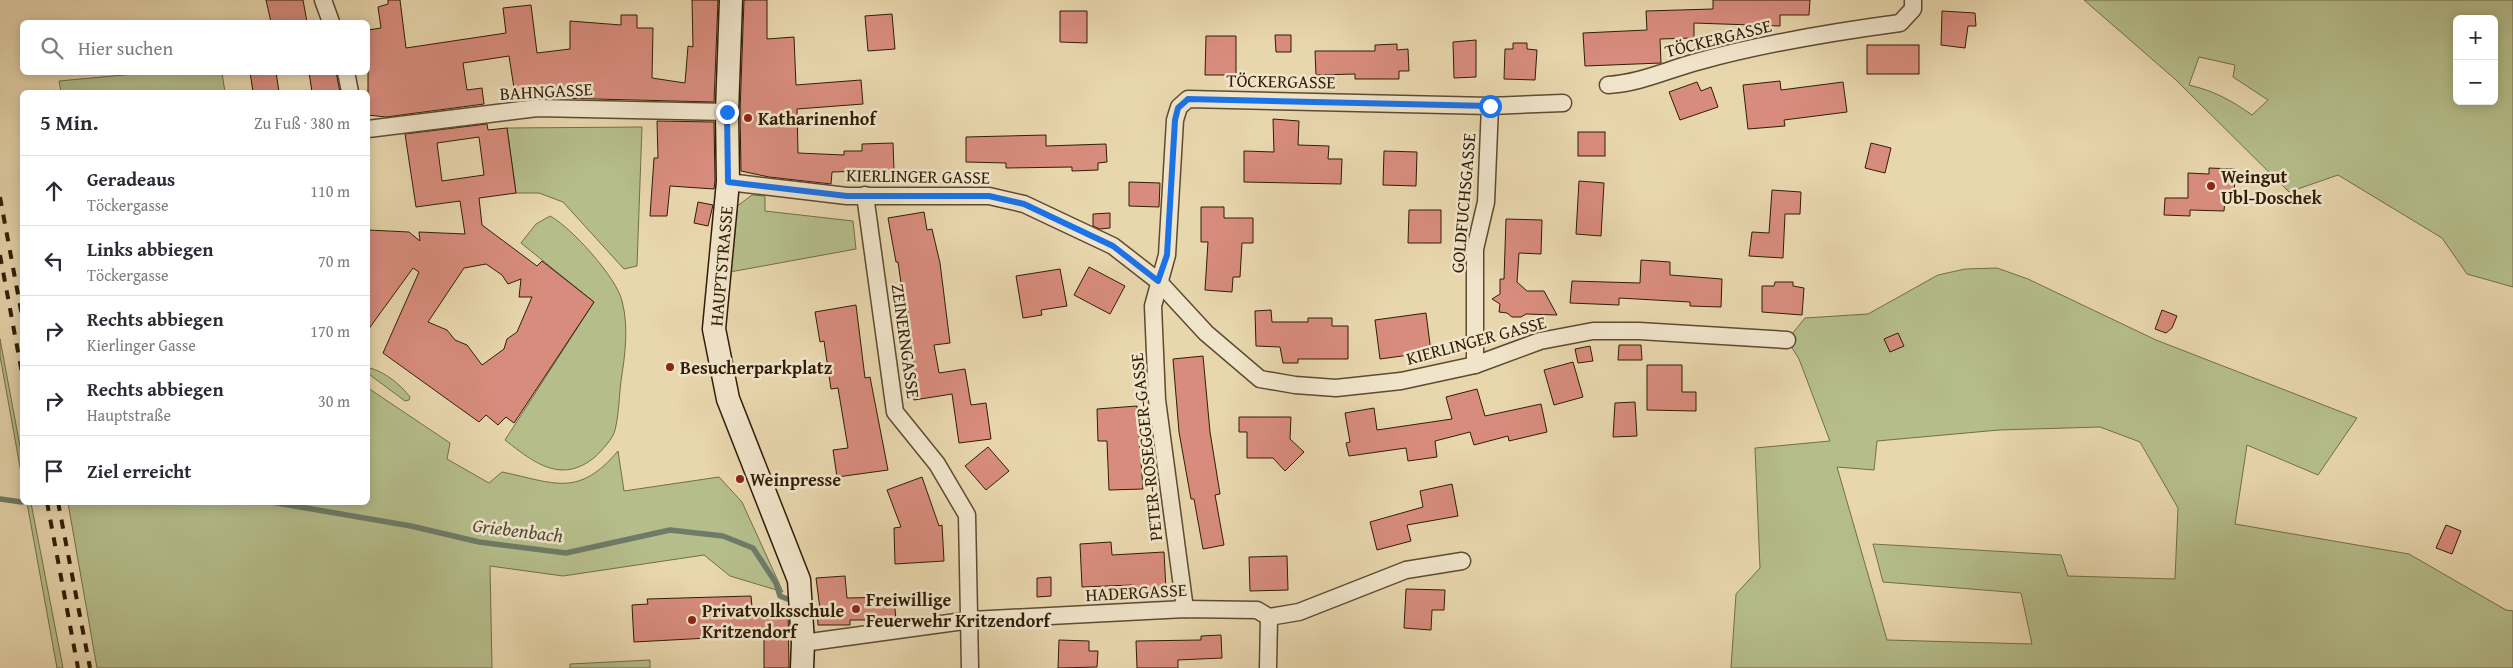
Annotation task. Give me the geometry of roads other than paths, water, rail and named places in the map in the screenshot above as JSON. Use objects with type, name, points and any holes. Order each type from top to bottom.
[{"type":"main road","name":"HAUPTSTRASSE","points":[[732,0],[727,112],[728,182],[714,329],[728,399],[799,580],[803,644],[802,668]]},
{"type":"street","points":[[323,0],[330,20]]},
{"type":"street","points":[[334,0],[337,20]]},
{"type":"street","name":"TÖCKERGASSE","points":[[1608,85],[1632,83],[1700,61],[1819,34],[1900,23],[1913,9],[1913,0]]},
{"type":"street","points":[[347,75],[350,90]]},
{"type":"street","name":"TÖCKERGASSE","points":[[1158,281],[1167,255],[1175,120],[1178,108],[1188,99],[1490,106],[1563,103]]},
{"type":"street","name":"GOLDFUCHSGASSE","points":[[1475,365],[1475,249],[1486,202],[1490,106]]},
{"type":"street","name":"BAHNGASSE","points":[[370,129],[537,108],[727,112]]},
{"type":"street","name":"KIERLINGER GASSE","points":[[728,182],[847,196],[989,196],[1024,204],[1113,246],[1158,281],[1206,333],[1260,379],[1295,385],[1336,388],[1400,381],[1475,365],[1540,341],[1592,331],[1639,331],[1788,340]]},
{"type":"street","name":"ZEINERNGASSE","points":[[865,195],[895,412],[937,464],[967,515],[971,620],[970,668]]},
{"type":"street","name":"PETER-ROSEGGER-GASSE","points":[[1158,281],[1153,306],[1157,400],[1185,608]]},
{"type":"street","name":"HADERGASSE","points":[[803,644],[971,620],[1185,608],[1257,610],[1269,617],[1299,612],[1406,570],[1462,561]]},
{"type":"street","points":[[1268,668],[1269,617]]},
{"type":"waterway","name":"Griebenbach","points":[[0,499],[20,502]]},
{"type":"waterway","name":"Griebenbach","points":[[288,505],[411,526],[479,542],[566,553],[670,530],[723,536],[753,548],[776,583],[780,596],[790,600]]},
{"type":"railway","points":[[0,197],[20,305]]},
{"type":"railway","points":[[0,255],[20,362]]},
{"type":"railway","points":[[48,505],[78,668]]},
{"type":"railway","points":[[59,505],[90,668]]},
{"type":"place","name":"Katharinenhof","points":[[748,118]]},
{"type":"place","name":"Weingut Ubl-Doschek","points":[[2211,186]]},
{"type":"place","name":"Besucherparkplatz","points":[[670,367]]},
{"type":"place","name":"Weinpresse","points":[[740,479]]},
{"type":"place","name":"Freiwillige Feuerwehr Kritzendorf","points":[[856,609]]},
{"type":"place","name":"Privatvolksschule Kritzendorf","points":[[692,620]]}]
